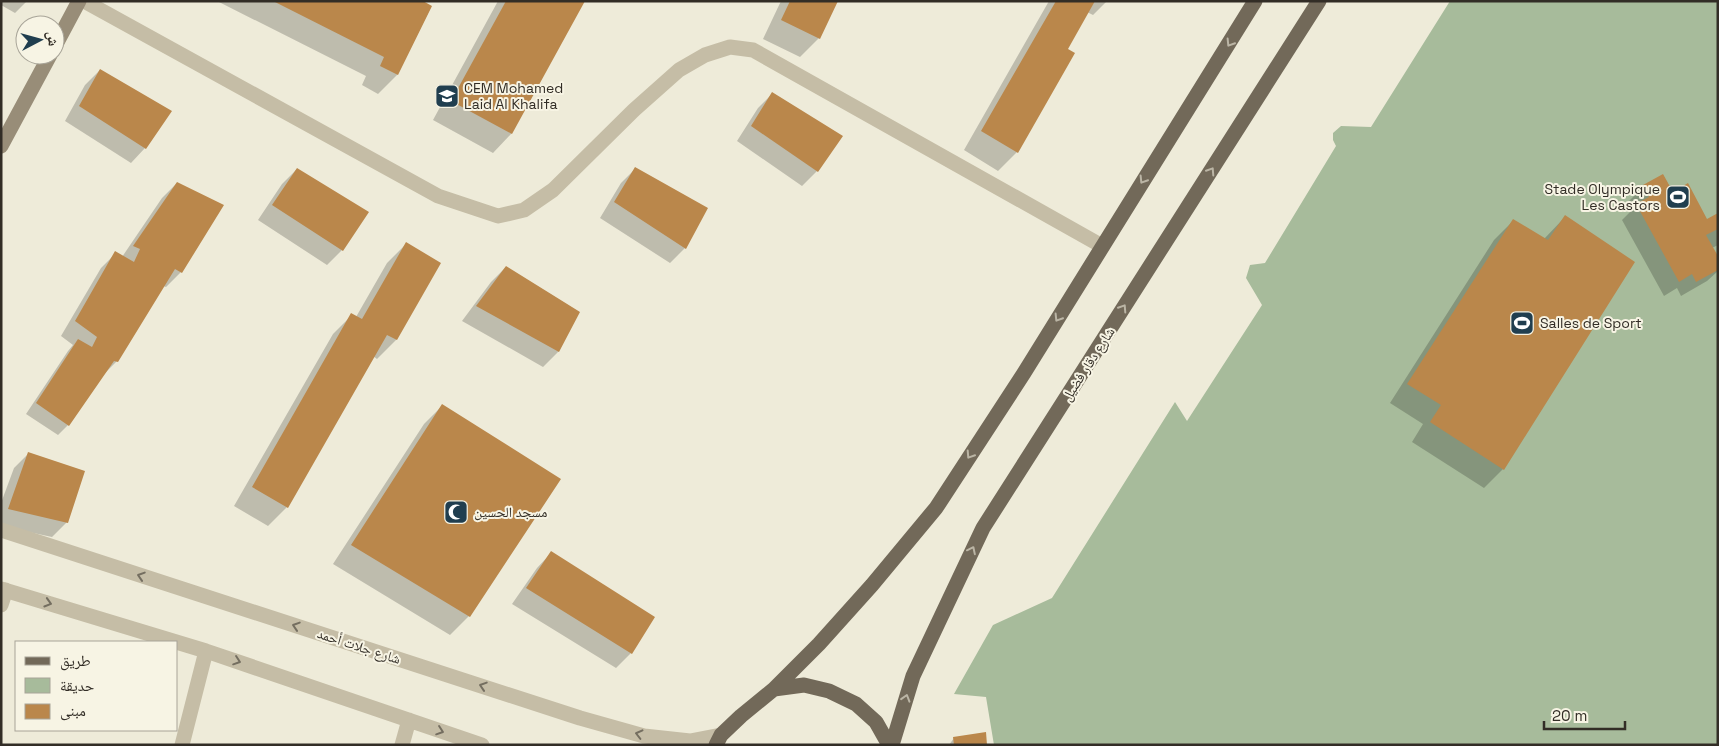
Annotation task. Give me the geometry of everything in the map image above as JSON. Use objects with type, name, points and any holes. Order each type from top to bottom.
[{"type":"main road","points":[[65,27],[79,1]]},
{"type":"main road","points":[[719,740],[741,716],[774,689],[819,644],[872,585],[936,508],[1024,373],[1255,1]]},
{"type":"main road","name":"شارع دقار فضيل","points":[[890,745],[913,676],[983,528],[1319,1]]},
{"type":"main road","points":[[1,146],[45,65]]},
{"type":"main road","points":[[774,689],[804,685],[829,691],[856,704],[876,722],[890,745]]},
{"type":"street","points":[[84,1],[438,196],[498,216],[524,210],[553,190],[634,110],[679,70],[705,55],[730,48],[754,50],[1102,246]]},
{"type":"street","name":"شارع جلات أحمد","points":[[1,530],[580,718],[644,736],[690,741],[719,740]]},
{"type":"street","points":[[1,605],[3,589],[173,641]]},
{"type":"street","points":[[178,642],[482,745]]},
{"type":"street","points":[[182,745],[206,651]]},
{"type":"street","points":[[402,745],[409,720]]},
{"type":"green space","points":[[1450,1],[1718,1],[1718,745],[994,745],[986,697],[954,694],[993,625],[1052,598],[1175,402],[1187,421],[1262,305],[1246,278],[1250,265],[1265,263],[1336,146],[1333,140],[1333,133],[1341,126],[1371,127]]},
{"type":"building","points":[[273,1],[423,1],[432,6],[398,75],[380,66],[384,57]]},
{"type":"building","points":[[506,1],[585,1],[512,134],[451,101]]},
{"type":"building","points":[[790,1],[838,1],[820,39],[781,20]]},
{"type":"building","points":[[1056,1],[1095,1],[1068,49],[1075,53],[1018,153],[981,131]]},
{"type":"building","points":[[100,69],[172,111],[146,149],[79,106]]},
{"type":"building","points":[[772,92],[843,136],[818,172],[751,126]]},
{"type":"building","points":[[635,167],[708,208],[686,249],[614,202]]},
{"type":"building","points":[[297,168],[369,212],[343,251],[272,205]]},
{"type":"building","points":[[1663,174],[1673,192],[1688,183],[1707,219],[1718,213],[1718,229],[1706,235],[1718,256],[1718,270],[1696,282],[1692,274],[1679,282],[1636,204],[1649,197],[1643,185]]},
{"type":"building","points":[[177,182],[224,205],[182,273],[175,269],[118,362],[114,361],[69,426],[36,403],[78,339],[92,347],[97,337],[75,321],[115,251],[134,262],[140,249],[133,246]]},
{"type":"building","name":"Salles de Sport","points":[[1565,215],[1635,262],[1504,470],[1430,422],[1441,405],[1407,384],[1513,219],[1548,240]]},
{"type":"building","points":[[406,242],[441,263],[397,340],[387,335],[288,508],[252,487],[351,313],[362,319]]},
{"type":"building","points":[[506,266],[580,312],[559,352],[476,306]]},
{"type":"building","name":"مسجد الحسين","points":[[442,404],[561,479],[470,617],[351,545]]},
{"type":"building","points":[[28,452],[85,471],[68,523],[8,509]]},
{"type":"building","points":[[551,551],[655,617],[632,654],[526,588]]},
{"type":"building","points":[[986,732],[987,745],[954,745],[953,737]]},
{"type":"place","name":"CEM Mohamed Laid Al Khalifa","points":[[447,96]]},
{"type":"place","name":"Stade Olympique Les Castors","points":[[1678,197]]},
{"type":"place","name":"Salles de Sport","points":[[1522,323]]},
{"type":"place","name":"مسجد الحسين","points":[[456,512]]}]
